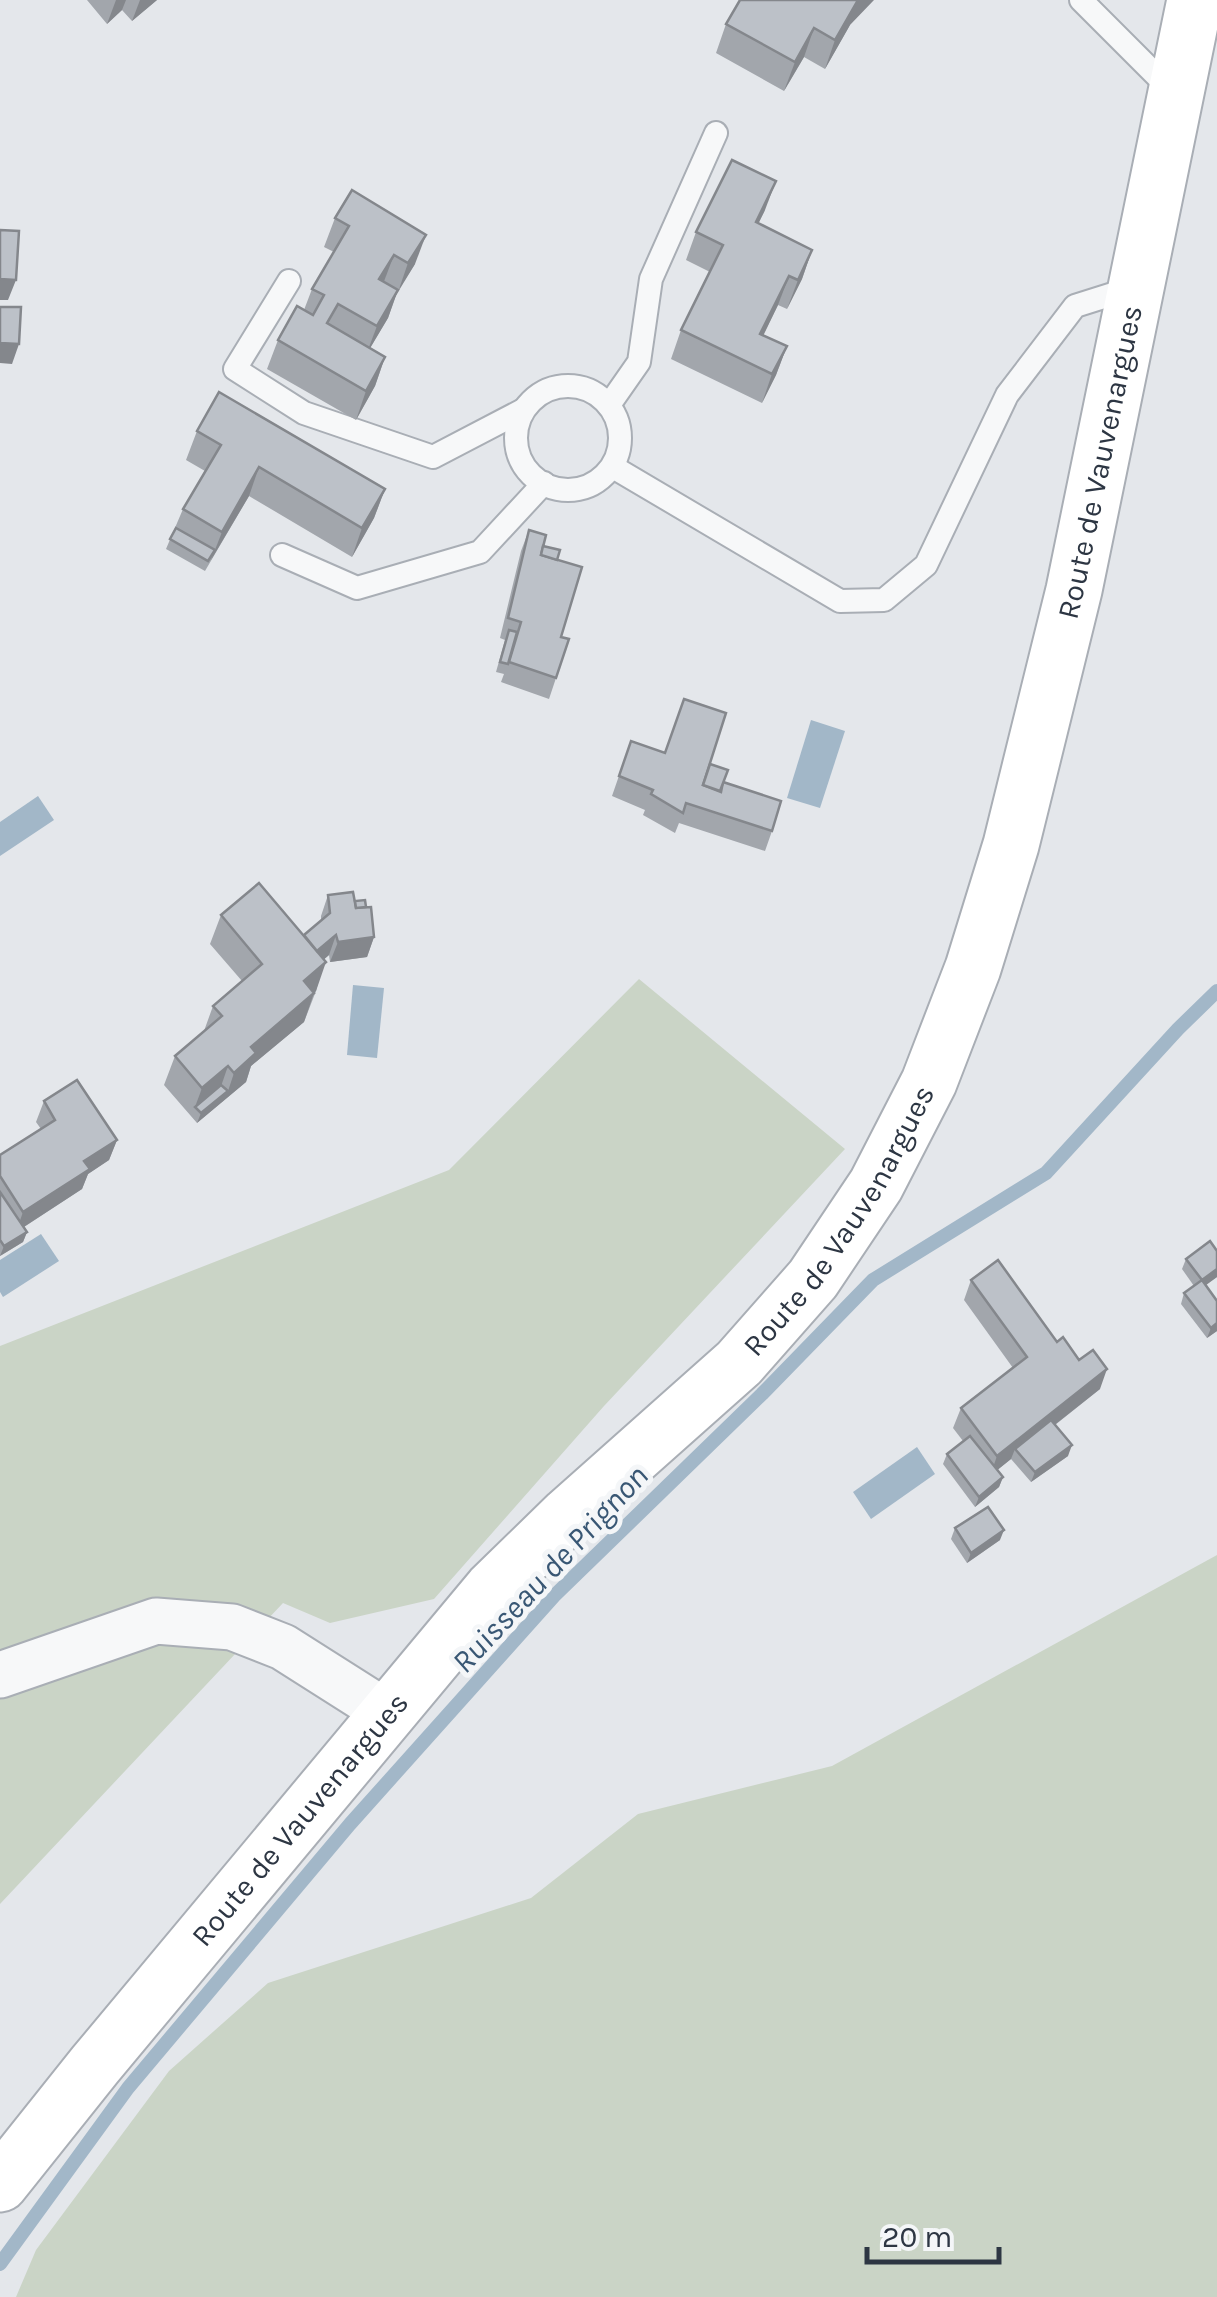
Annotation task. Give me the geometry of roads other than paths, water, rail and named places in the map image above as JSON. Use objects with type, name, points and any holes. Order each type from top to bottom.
[{"type":"main road","name":"Route de Vauvenargues","points":[[0,2184],[492,1589],[568,1515],[739,1362],[813,1279],[876,1185],[929,1082],[973,968],[1011,845],[1074,590],[1195,0]]},
{"type":"street","points":[[0,1675],[156,1621],[232,1627],[283,1647],[387,1713]]},
{"type":"lane","points":[[1080,0],[1175,94]]},
{"type":"lane","points":[[609,404],[639,362],[651,279],[716,133]]},
{"type":"lane","points":[[288,281],[235,368],[304,413],[433,457],[523,410],[548,389],[581,387],[609,404],[621,434],[613,467],[588,488],[555,490],[544,484],[527,473],[515,442],[523,410]]},
{"type":"lane","points":[[613,467],[840,601],[884,600],[926,564],[1007,395],[1075,306],[1136,287]]},
{"type":"lane","points":[[282,555],[358,588],[480,552],[544,484]]},
{"type":"water","points":[[811,720],[845,731],[820,808],[787,798]]},
{"type":"water","points":[[38,796],[54,820],[0,856],[0,822]]},
{"type":"water","points":[[353,985],[384,988],[377,1058],[347,1055]]},
{"type":"water","points":[[41,1234],[59,1261],[3,1297],[0,1260]]},
{"type":"water","points":[[917,1447],[935,1474],[871,1519],[853,1492]]},
{"type":"waterway","name":"Ruisseau de Prignon","points":[[0,2264],[128,2088],[350,1824],[554,1596],[873,1280],[1046,1173],[1217,991]]}]
